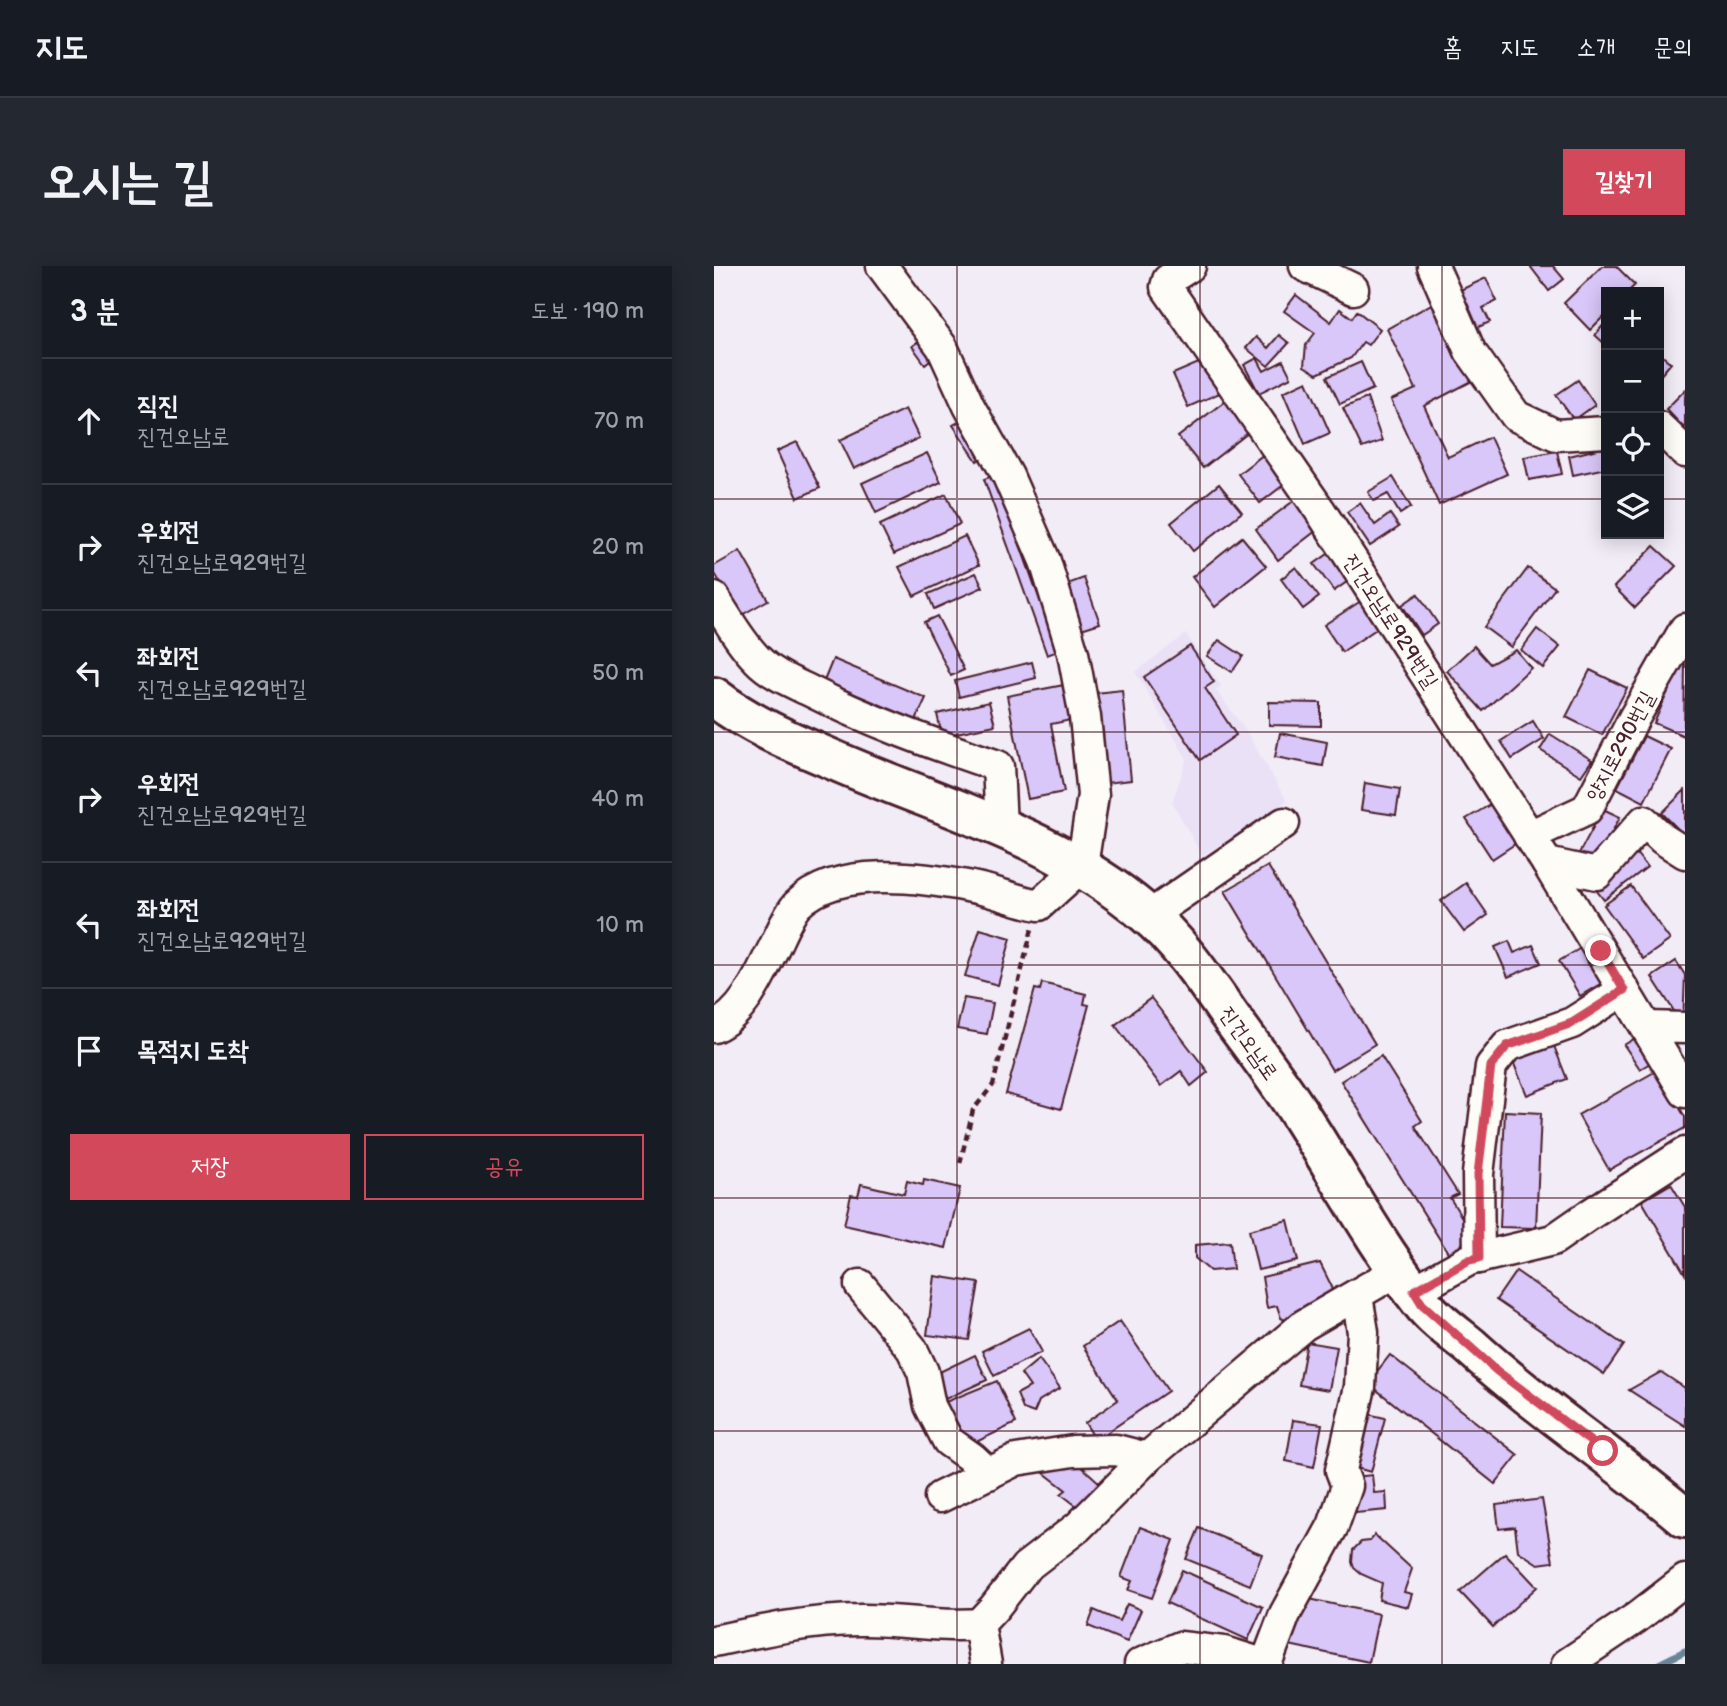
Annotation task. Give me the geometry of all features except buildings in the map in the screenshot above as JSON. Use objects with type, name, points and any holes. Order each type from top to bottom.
[{"type":"main road","name":"진건오남로","points":[[714,696],[743,718],[785,739],[874,778],[1001,826],[1082,866],[1112,885],[1149,916],[1192,962],[1296,1108],[1422,1304],[1497,1371],[1654,1491],[1685,1518]]},
{"type":"street","points":[[714,1027],[749,997],[797,906],[824,888],[853,878],[922,880],[974,887],[1039,905],[1082,866],[1093,795],[1084,717],[1073,653],[1045,561],[1009,477],[969,406],[942,347],[881,266]]},
{"type":"street","name":"진건오남로929번길","points":[[1189,266],[1168,280],[1166,287],[1321,512],[1547,863],[1685,1092]]},
{"type":"street","points":[[1305,266],[1353,289]]},
{"type":"street","points":[[1433,266],[1470,351],[1516,416],[1556,435],[1601,432]]},
{"type":"street","points":[[1664,432],[1685,452]]},
{"type":"street","points":[[714,598],[758,661],[786,678],[837,704],[912,736],[998,766],[1001,826]]},
{"type":"street","name":"양지로290번길","points":[[1529,836],[1587,809],[1634,718],[1685,629]]},
{"type":"street","points":[[1547,863],[1597,874],[1644,821],[1663,839],[1685,853]]},
{"type":"street","points":[[1149,916],[1284,823]]},
{"type":"street","points":[[1479,1258],[1478,1174],[1491,1066],[1507,1046],[1572,1023],[1624,990]]},
{"type":"street","points":[[1647,1027],[1685,1028]]},
{"type":"street","points":[[714,1640],[860,1619],[954,1626],[979,1624],[1026,1567],[1078,1527],[1147,1458],[1304,1325],[1357,1296],[1469,1260],[1553,1240],[1685,1153]]},
{"type":"street","points":[[860,1285],[912,1349],[923,1372],[930,1406],[948,1441],[989,1474]]},
{"type":"street","points":[[1140,1664],[1180,1647],[1224,1652],[1264,1664],[1285,1614],[1333,1526],[1346,1486],[1341,1470],[1360,1387],[1363,1332],[1357,1296]]},
{"type":"street","points":[[940,1497],[1016,1460],[1073,1451],[1116,1450],[1147,1458]]},
{"type":"street","points":[[1567,1664],[1636,1618],[1685,1580]]},
{"type":"street","points":[[979,1624],[986,1664]]},
{"type":"path","points":[[960,1163],[973,1110],[993,1085],[1039,905]]},
{"type":"shaded area","points":[[1186,634],[1221,686],[1216,690],[1246,731],[1287,801],[1202,856],[1172,802],[1187,759],[1135,672]]},
{"type":"waterway","points":[[1659,1664],[1685,1651]]},
{"type":"route","points":[[1601,951],[1624,990],[1572,1023],[1507,1046],[1491,1066],[1478,1174],[1479,1258],[1469,1260],[1414,1291],[1422,1304],[1497,1371],[1603,1451]]}]
